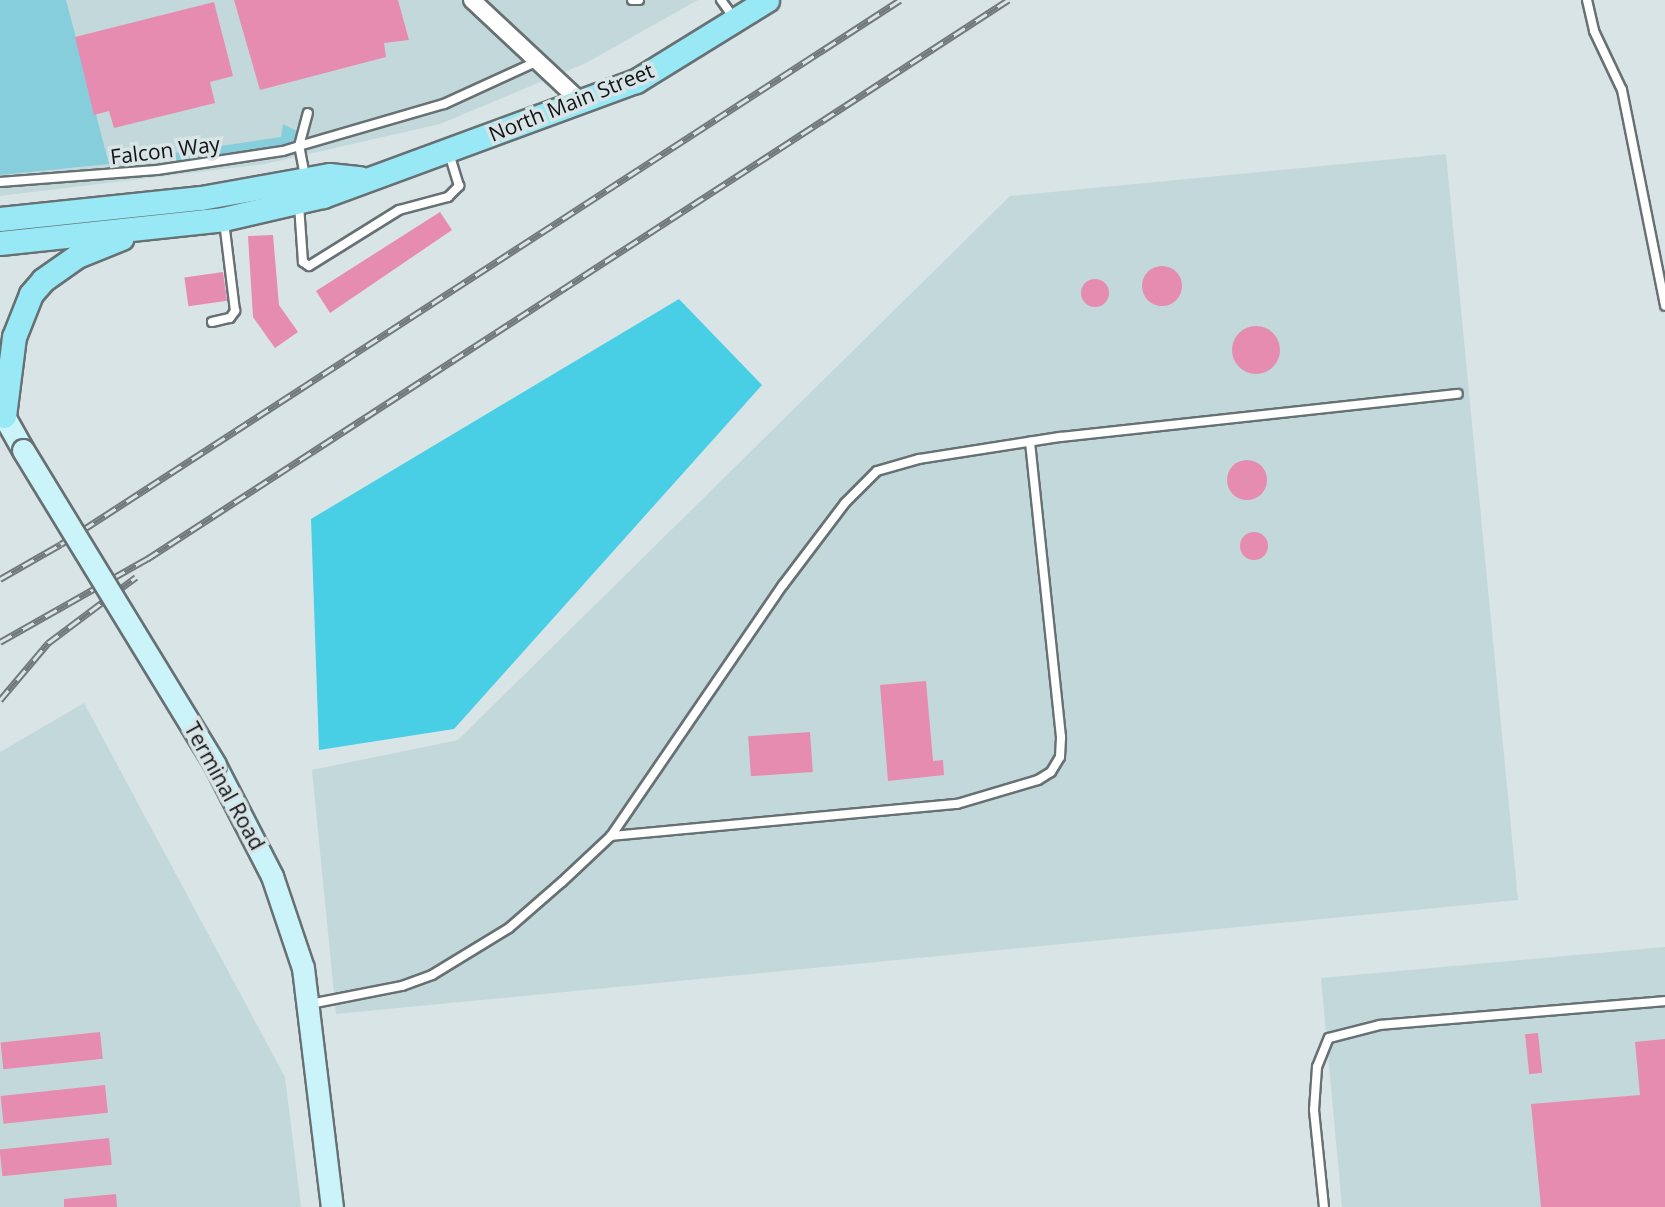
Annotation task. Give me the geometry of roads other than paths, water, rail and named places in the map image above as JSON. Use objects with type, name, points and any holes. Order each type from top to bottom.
[{"type":"main road","name":"North Main Street","points":[[0,219],[303,190],[323,196],[363,178],[448,151],[636,81],[767,0]]},
{"type":"main road","name":"North Main Street","points":[[0,243],[223,219],[303,190]]},
{"type":"main road","points":[[1,412],[13,337],[31,295],[43,280],[77,256],[114,240],[223,219]]},
{"type":"main road","name":"Terminal Road","points":[[1,412],[215,765],[272,876],[310,1004],[332,1207]]},
{"type":"street","points":[[472,0],[582,103]]},
{"type":"lane","points":[[632,0],[639,0]]},
{"type":"lane","points":[[721,0],[736,20]]},
{"type":"lane","points":[[1587,0],[1594,31],[1622,90],[1665,306]]},
{"type":"lane","name":"Falcon Way","points":[[0,182],[157,170],[299,146],[444,104],[538,61]]},
{"type":"lane","points":[[308,113],[299,146],[303,190],[303,262],[309,266],[399,210],[448,197],[459,186],[448,151]]},
{"type":"lane","points":[[212,322],[230,318],[235,311],[223,219]]},
{"type":"lane","points":[[310,1004],[402,986],[456,962],[509,928],[611,836],[776,595],[863,483],[877,471],[919,459],[1030,442],[1458,394]]},
{"type":"lane","points":[[611,836],[957,804],[1038,780],[1051,772],[1060,757],[1061,737],[1030,442]]},
{"type":"lane","points":[[1324,1207],[1314,1110],[1317,1068],[1329,1038],[1380,1025],[1665,1001]]},
{"type":"railway","points":[[0,579],[61,544],[900,0]]},
{"type":"railway","points":[[0,642],[147,559],[1008,0]]},
{"type":"railway","points":[[0,700],[48,643],[136,577]]}]
